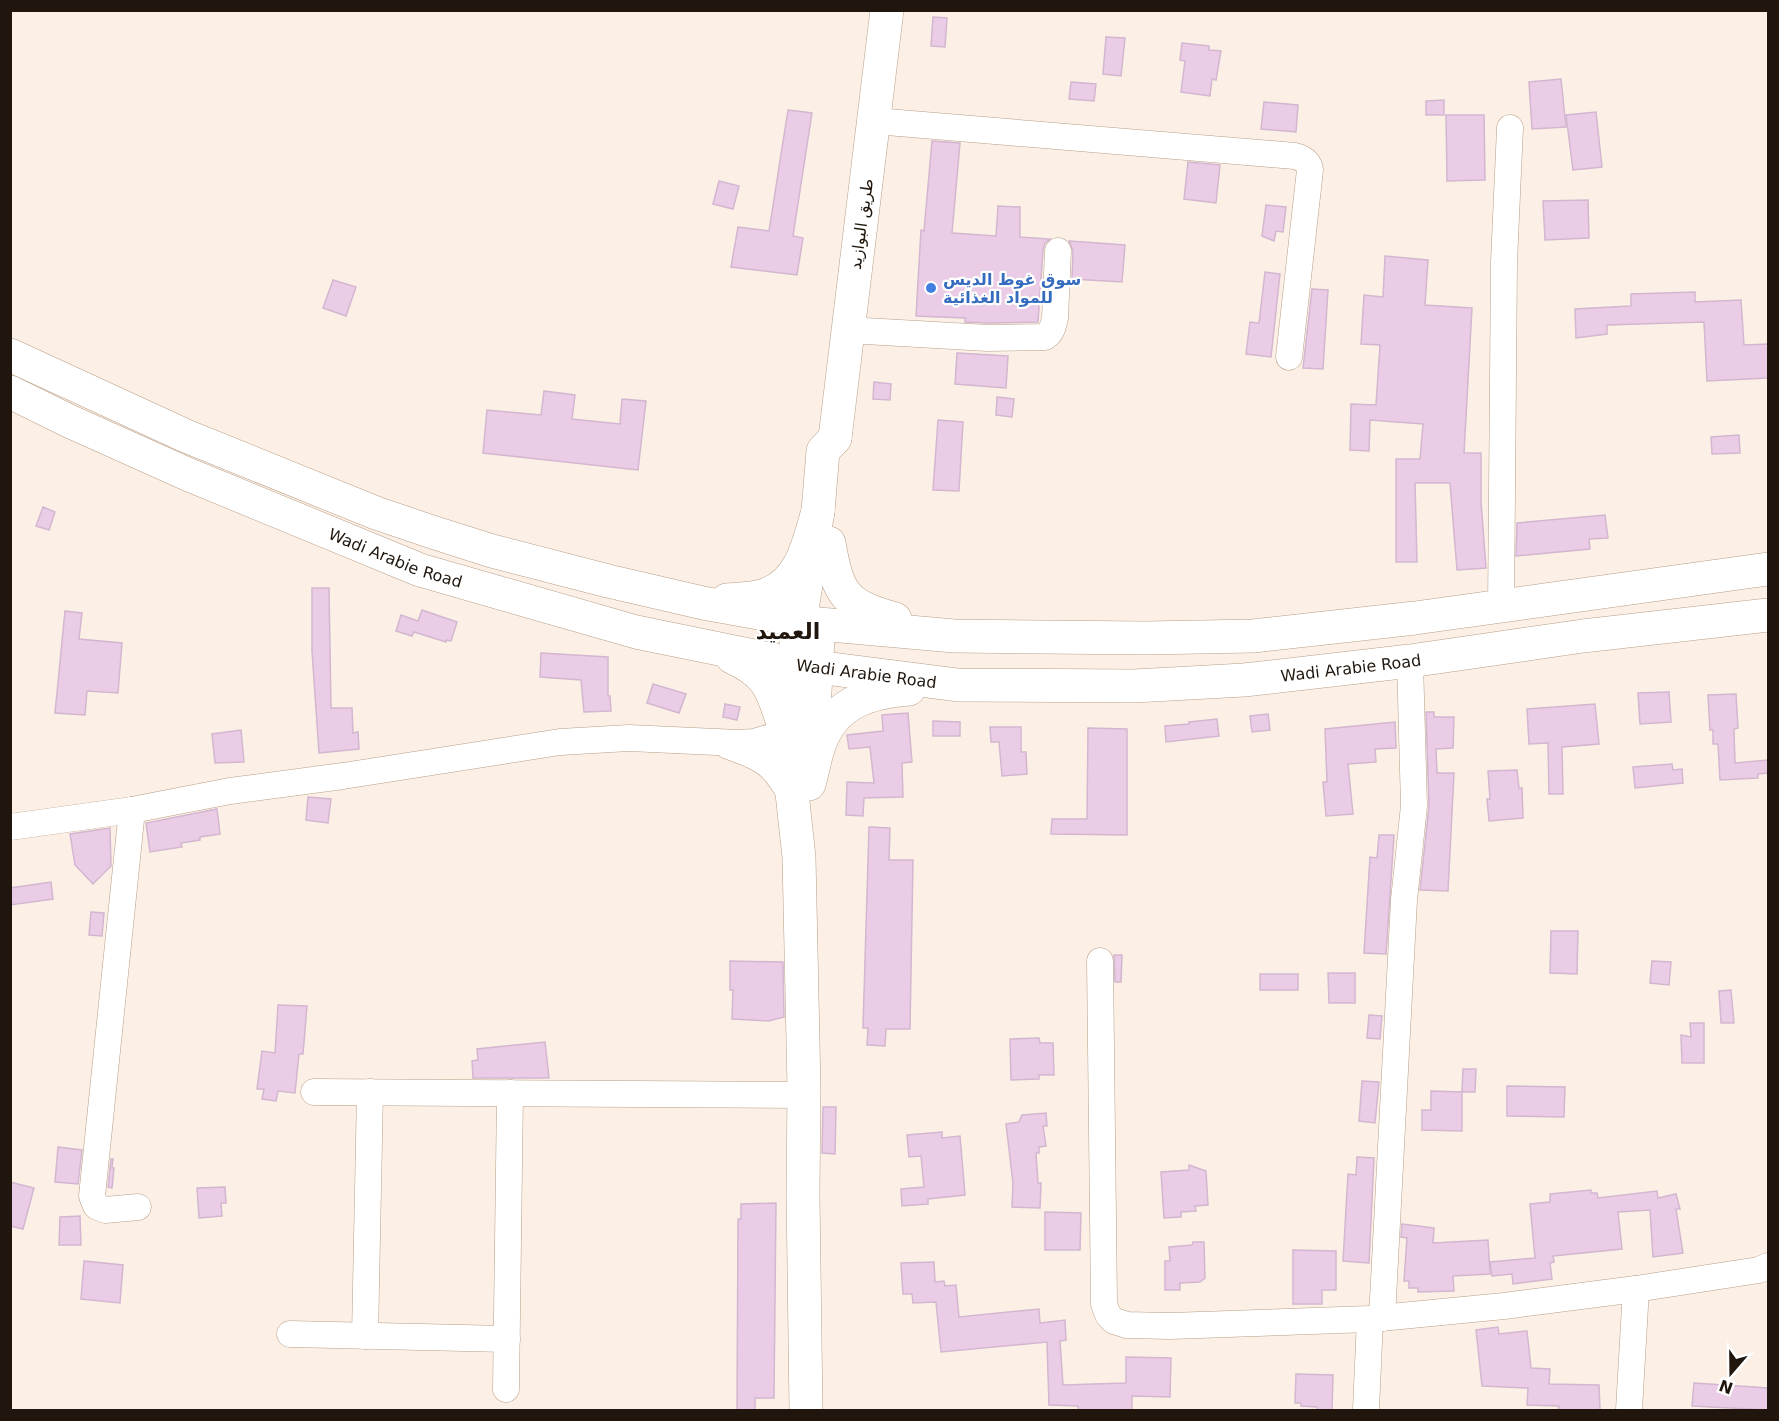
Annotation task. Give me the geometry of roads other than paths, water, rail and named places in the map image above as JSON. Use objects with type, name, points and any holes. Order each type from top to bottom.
[{"type":"main road","name":"طريق البوازيد","points":[[835,438],[887,10]]},
{"type":"main road","points":[[10,354],[186,436],[376,513],[492,551],[608,581],[703,603],[810,622],[954,636],[1146,638],[1252,636],[1501,607],[1768,569]]},
{"type":"main road","name":"Wadi Arabie Road","points":[[10,392],[187,474],[420,570],[636,632],[804,665],[958,685],[1134,686],[1233,681],[1410,661],[1582,636],[1768,615]]},
{"type":"main road","points":[[785,731],[804,665],[810,622],[823,452],[835,438],[842,453],[829,543],[810,622]]},
{"type":"main road","points":[[703,603],[764,596],[778,589],[799,567],[818,511]]},
{"type":"main road","points":[[829,543],[837,582],[857,606],[866,611],[954,636]]},
{"type":"main road","points":[[1582,594],[1582,636]]},
{"type":"main road","points":[[712,647],[748,664],[766,680],[785,731],[800,791]]},
{"type":"main road","points":[[804,665],[814,713],[800,791],[807,1410]]},
{"type":"main road","points":[[800,791],[826,731],[833,720],[854,702],[879,692],[958,685]]},
{"type":"street","points":[[875,121],[1295,156],[1302,159],[1309,165],[1310,170],[1289,357]]},
{"type":"street","points":[[1501,607],[1504,262],[1510,128]]},
{"type":"street","points":[[847,330],[988,338],[1045,337],[1050,334],[1055,318],[1058,251]]},
{"type":"street","points":[[1366,1410],[1376,1319],[1403,910],[1414,806],[1410,661]]},
{"type":"street","points":[[10,827],[132,810],[230,791],[560,742],[629,738],[719,743],[754,742],[785,731]]},
{"type":"street","points":[[719,743],[765,761],[781,778],[800,791]]},
{"type":"street","points":[[132,810],[92,1197],[96,1206],[105,1210],[138,1207]]},
{"type":"street","points":[[1100,961],[1104,1304],[1108,1315],[1114,1321],[1127,1326],[1170,1326],[1376,1319],[1636,1289],[1759,1270],[1768,1266]]},
{"type":"street","points":[[314,1092],[804,1095]]},
{"type":"street","points":[[365,1336],[370,1092]]},
{"type":"street","points":[[506,1389],[510,1093]]},
{"type":"street","points":[[1629,1410],[1636,1289]]},
{"type":"street","points":[[290,1334],[507,1339]]},
{"type":"place","name":"سوق غوط الديس للمواد الغذائية","points":[[931,288]]},
{"type":"district","name":"العميد","points":[[788,631]]}]
